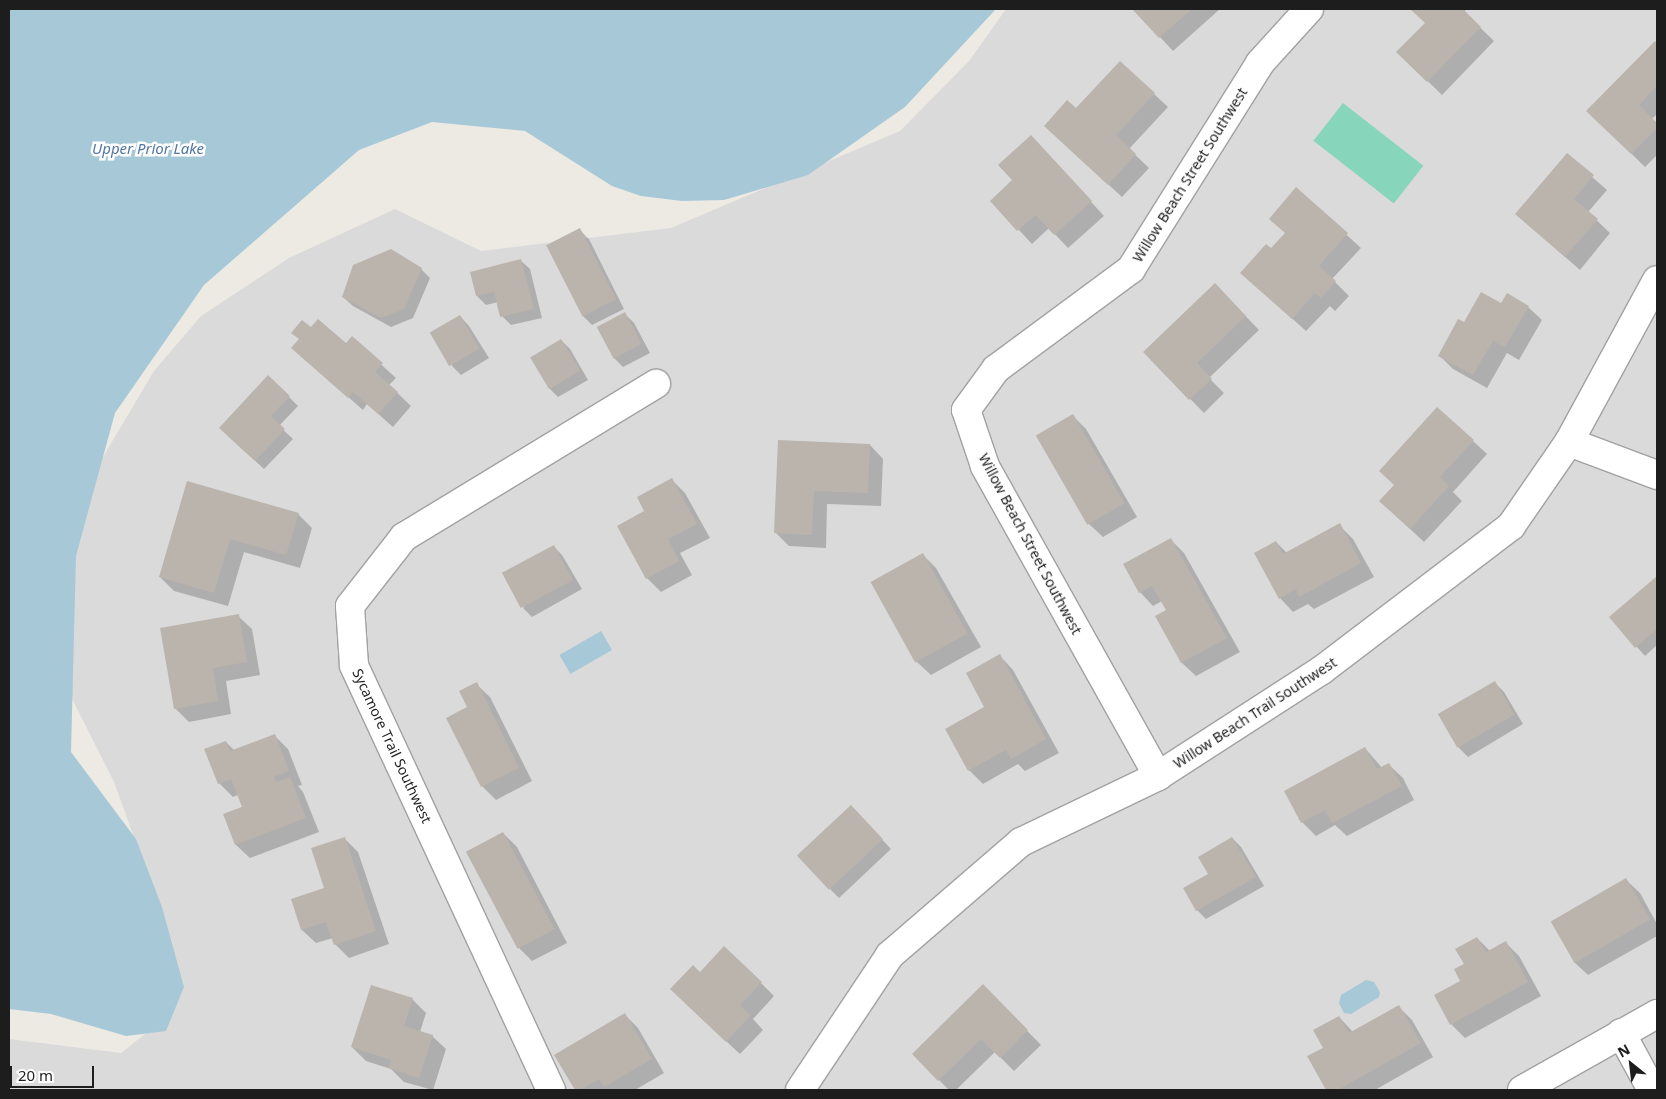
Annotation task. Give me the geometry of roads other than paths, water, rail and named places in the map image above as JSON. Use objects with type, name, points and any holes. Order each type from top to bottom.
[{"type":"street","name":"Willow Beach Street Southwest","points":[[1158,776],[985,466],[966,410],[996,369],[1131,269],[1260,63],[1309,9]]},
{"type":"street","name":"Willow Beach Trail Southwest","points":[[800,1090],[890,955],[1021,842],[1158,776],[1322,670],[1511,526],[1569,442],[1657,280]]},
{"type":"street","name":"Sycamore Trail Southwest","points":[[552,1090],[354,665],[350,606],[404,538],[656,384]]},
{"type":"street","points":[[1569,442],[1657,475]]},
{"type":"street","points":[[1522,1090],[1657,1014]]},
{"type":"street","points":[[1621,1033],[1652,1090]]},
{"type":"water","name":"Upper Prior Lake","points":[[9,9],[996,9],[905,107],[808,175],[724,200],[682,201],[641,196],[612,186],[525,131],[432,122],[359,150],[204,285],[115,413],[76,556],[71,752],[136,839],[162,907],[184,987],[166,1031],[126,1036],[51,1014],[9,1009]]},
{"type":"water","points":[[601,631],[612,650],[570,674],[559,655]]},
{"type":"water","points":[[1366,980],[1374,982],[1380,992],[1379,997],[1351,1014],[1344,1013],[1339,1003],[1341,995]]}]
